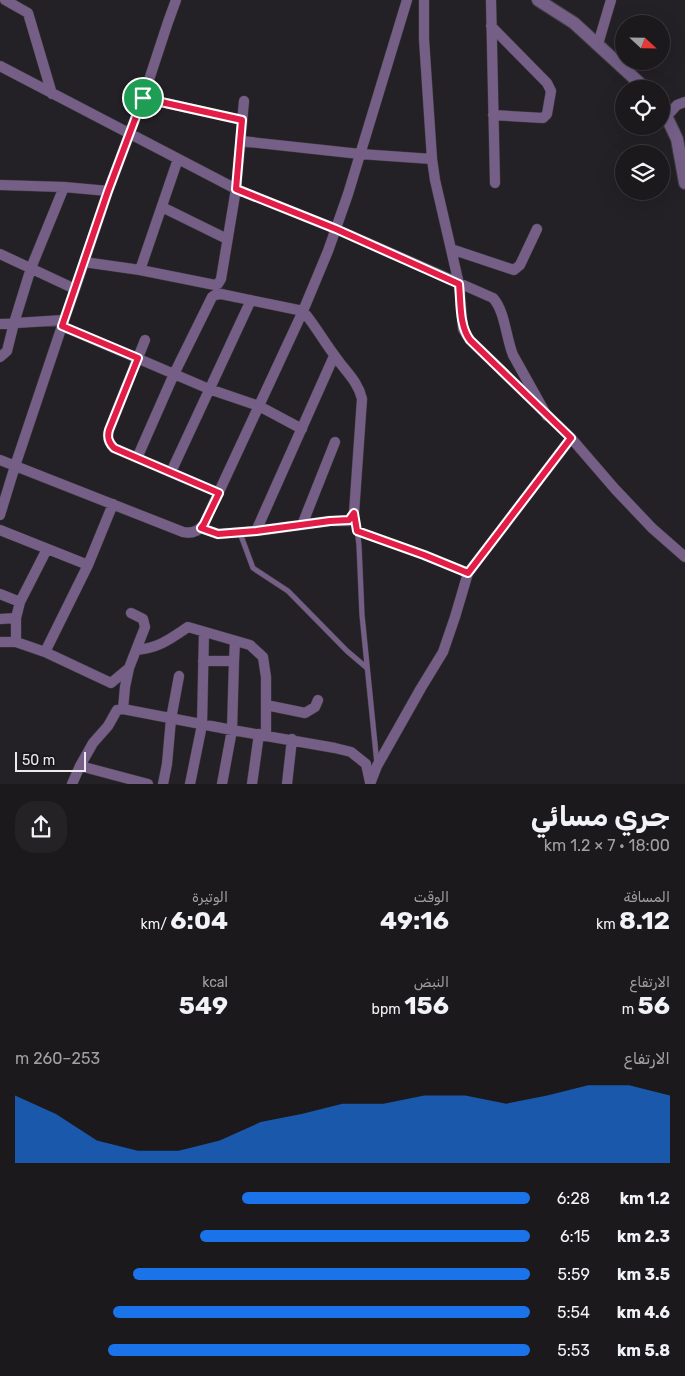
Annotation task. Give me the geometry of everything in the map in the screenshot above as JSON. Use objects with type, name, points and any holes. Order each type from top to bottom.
[{"type":"street","points":[[5,0],[28,13]]},
{"type":"street","points":[[25,0],[52,94]]},
{"type":"street","points":[[0,515],[108,191],[143,98],[176,0]]},
{"type":"street","points":[[0,460],[183,532],[193,532],[201,528],[303,311],[336,229],[407,0]]},
{"type":"street","points":[[424,0],[424,39],[432,159],[435,180],[459,284],[462,324],[465,334],[571,438],[652,528],[685,557]]},
{"type":"street","points":[[491,0],[495,183]]},
{"type":"street","points":[[538,0],[574,23],[636,80]]},
{"type":"street","points":[[598,44],[611,0]]},
{"type":"street","points":[[491,26],[547,83],[551,91],[547,114],[544,118],[494,114]]},
{"type":"street","points":[[0,66],[236,189],[336,229],[493,298],[498,303],[511,350],[547,416]]},
{"type":"street","points":[[143,98],[242,120]]},
{"type":"street","points":[[84,262],[218,284],[221,279],[236,189],[244,101]]},
{"type":"street","points":[[670,113],[677,105],[685,102]]},
{"type":"street","points":[[670,123],[677,139],[685,183]]},
{"type":"street","points":[[241,142],[432,159]]},
{"type":"street","points":[[140,270],[178,158]]},
{"type":"street","points":[[0,185],[64,187],[108,191]]},
{"type":"street","points":[[0,357],[7,351],[31,268],[64,187]]},
{"type":"street","points":[[162,208],[228,239]]},
{"type":"street","points":[[451,249],[514,270],[520,265],[536,228]]},
{"type":"street","points":[[0,254],[75,289]]},
{"type":"street","points":[[137,458],[174,374],[212,296],[221,294],[303,311],[360,390],[362,399],[354,513],[349,520],[256,531],[218,534],[201,528]]},
{"type":"street","points":[[171,472],[251,300]]},
{"type":"street","points":[[0,324],[63,323],[209,389],[259,406],[302,429]]},
{"type":"street","points":[[144,340],[109,430],[108,438],[114,448],[219,493]]},
{"type":"street","points":[[256,531],[334,356]]},
{"type":"street","points":[[370,783],[377,766],[443,652],[468,573],[571,438]]},
{"type":"street","points":[[302,525],[335,442]]},
{"type":"street","points":[[45,652],[88,566],[113,504]]},
{"type":"street","points":[[0,530],[88,566]]},
{"type":"street","points":[[16,642],[16,618],[20,602],[47,549]]},
{"type":"street","points":[[0,594],[20,602]]},
{"type":"street","points":[[124,709],[125,688],[129,668],[145,627],[143,619],[131,612]]},
{"type":"street","points":[[0,619],[16,618]]},
{"type":"street","points":[[136,650],[149,649],[168,641],[188,627],[250,645],[263,657],[266,677],[266,705],[263,735],[252,784]]},
{"type":"street","points":[[190,784],[202,724],[204,632]]},
{"type":"street","points":[[222,784],[232,730],[235,641]]},
{"type":"street","points":[[0,642],[16,642],[45,652],[111,683],[129,668]]},
{"type":"street","points":[[203,661],[234,662]]},
{"type":"street","points":[[163,784],[171,719],[179,676]]},
{"type":"street","points":[[266,705],[304,713],[314,707],[318,700]]},
{"type":"street","points":[[72,784],[80,766],[115,713],[120,709],[292,739],[351,752],[366,764],[370,783]]},
{"type":"street","points":[[287,784],[292,739]]},
{"type":"street","points":[[80,766],[140,783]]},
{"type":"lane","points":[[354,513],[359,545],[362,615],[377,766]]},
{"type":"lane","points":[[357,531],[468,573]]},
{"type":"lane","points":[[240,532],[253,568],[288,591],[346,651],[367,668]]},
{"type":"route","points":[[143,98],[242,120],[236,189],[336,229],[459,284],[462,324],[465,334],[571,438],[468,573],[357,531],[354,513],[349,520],[256,531],[218,534],[201,528],[219,493],[114,448],[111,445],[108,438],[109,430],[138,358],[62,326],[108,191],[143,98]]}]
